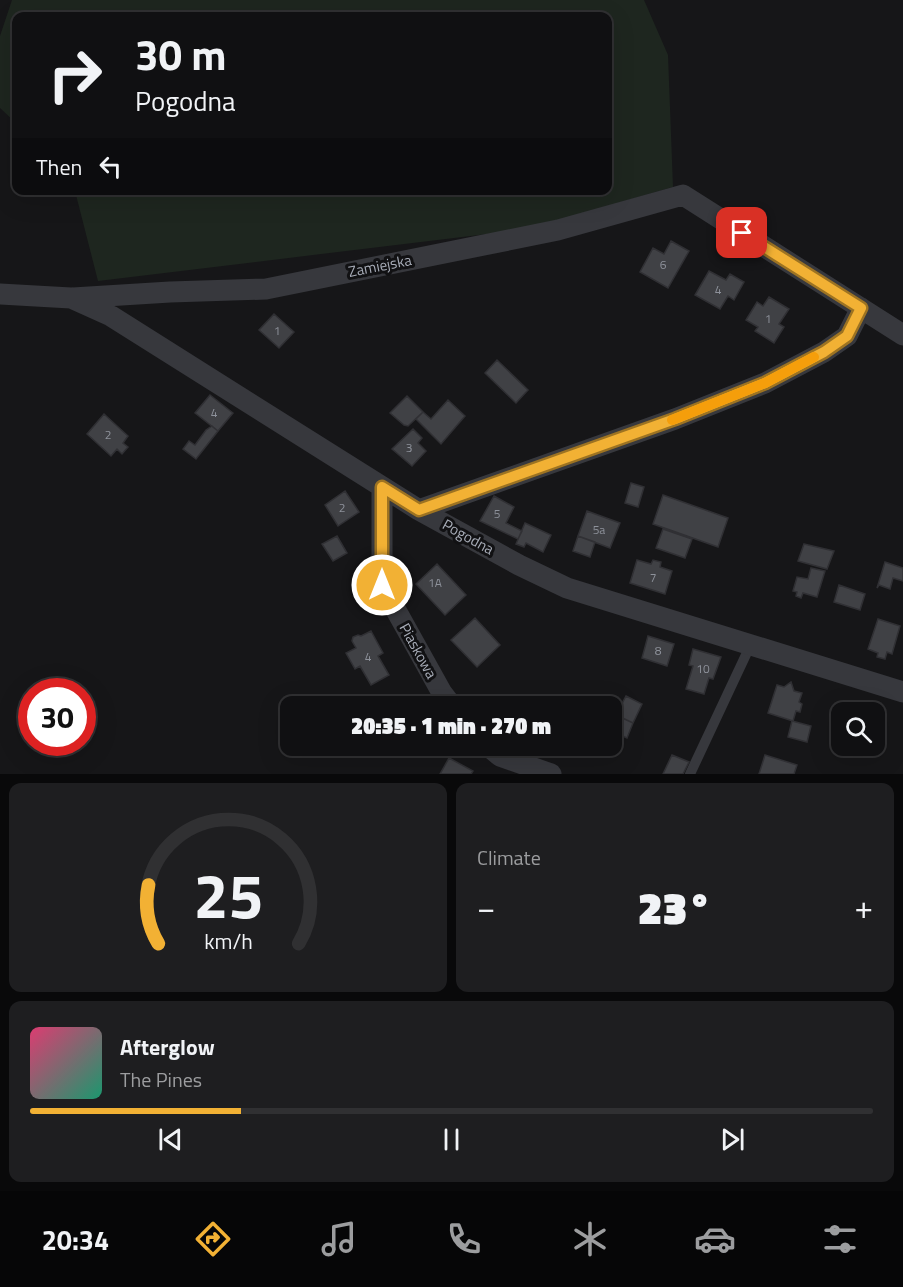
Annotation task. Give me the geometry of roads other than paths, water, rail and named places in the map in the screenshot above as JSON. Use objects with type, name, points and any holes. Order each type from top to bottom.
[{"type":"street","name":"Zamiejska","points":[[71,298],[137,293],[266,289],[558,230],[683,195],[861,308]]},
{"type":"street","name":"Pogodna","points":[[0,294],[71,298],[111,316],[419,510],[519,565],[567,588],[903,692]]},
{"type":"street","points":[[419,510],[675,419],[765,383],[824,352],[847,336],[861,308],[903,335]]},
{"type":"street","name":"Piaskowa","points":[[382,487],[382,585],[444,696]]},
{"type":"street","points":[[500,756],[551,774]]},
{"type":"lane","points":[[690,774],[751,644]]}]
